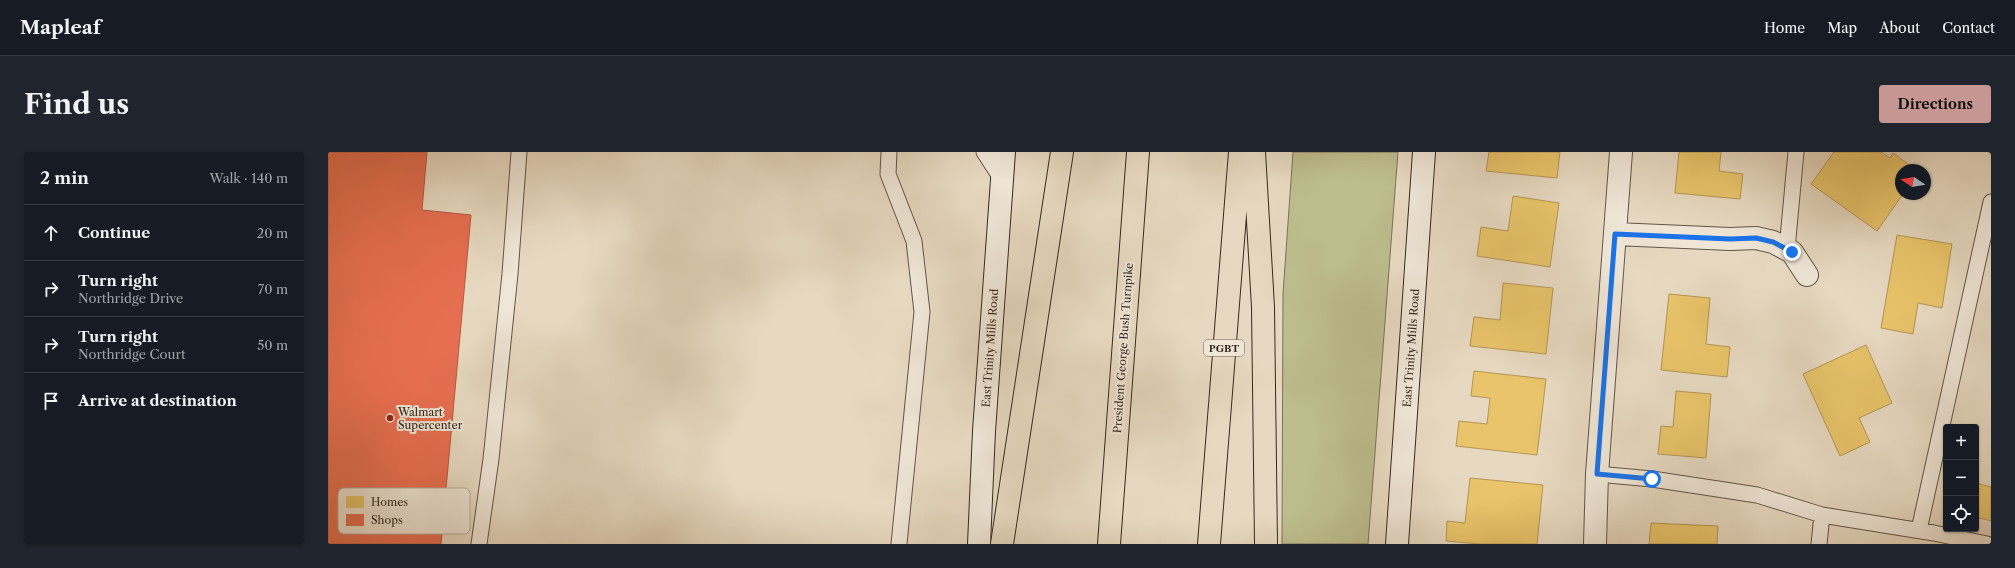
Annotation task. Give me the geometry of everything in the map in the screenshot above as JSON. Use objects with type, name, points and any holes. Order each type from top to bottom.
[{"type":"highway","points":[[1002,544],[1062,152]]},
{"type":"highway","name":"President George Bush Turnpike","points":[[1109,544],[1138,152]]},
{"type":"highway","name":"PGBT","points":[[1209,544],[1240,152]]},
{"type":"highway","points":[[1254,152],[1264,307],[1266,544]]},
{"type":"main road","name":"East Trinity Mills Road","points":[[979,544],[984,431],[1004,152]]},
{"type":"main road","name":"East Trinity Mills Road","points":[[1397,544],[1424,152]]},
{"type":"main road","points":[[1595,544],[1597,474],[1621,152]]},
{"type":"main road","points":[[1615,234],[1730,239],[1756,238],[1773,242],[1792,252],[1807,275]]},
{"type":"lane","points":[[480,544],[491,459],[510,274],[519,152]]},
{"type":"lane","points":[[889,152],[888,174],[914,241],[922,312],[899,544]]},
{"type":"lane","points":[[984,152],[1002,180]]},
{"type":"lane","points":[[1787,249],[1796,152]]},
{"type":"lane","points":[[1919,530],[1991,202]]},
{"type":"lane","points":[[1597,474],[1652,479],[1758,495],[1822,515],[1919,530],[1987,544]]},
{"type":"lane","points":[[1819,544],[1822,515]]},
{"type":"green space","points":[[1293,152],[1398,152],[1368,544],[1282,544],[1283,294]]},
{"type":"building: Homes","points":[[1489,152],[1560,152],[1557,178],[1486,171]]},
{"type":"building: Homes","points":[[1679,152],[1721,152],[1719,171],[1743,174],[1740,199],[1675,193]]},
{"type":"building: Homes","points":[[1834,152],[1881,152],[1890,158],[1893,153],[1908,164],[1895,164],[1895,200],[1899,200],[1877,231],[1811,184]]},
{"type":"building: Homes","points":[[1513,196],[1559,203],[1550,267],[1477,256],[1481,227],[1508,231]]},
{"type":"building: Homes","points":[[1897,235],[1952,244],[1942,308],[1918,303],[1913,334],[1881,328]]},
{"type":"building: Homes","points":[[1503,283],[1553,288],[1546,354],[1470,346],[1474,317],[1500,320]]},
{"type":"building: Homes","points":[[1669,294],[1710,298],[1706,344],[1730,347],[1727,377],[1661,370]]},
{"type":"building: Homes","points":[[1866,345],[1892,403],[1859,418],[1870,442],[1840,456],[1803,374]]},
{"type":"building: Homes","points":[[1474,371],[1546,379],[1537,455],[1456,446],[1459,421],[1487,424],[1490,398],[1471,396]]},
{"type":"building: Homes","points":[[1676,391],[1711,394],[1706,458],[1658,454],[1661,426],[1673,427]]},
{"type":"building: Homes","points":[[1470,478],[1543,485],[1537,544],[1479,544],[1446,541],[1447,521],[1465,523]]},
{"type":"building: Homes","points":[[1979,484],[1991,487],[1991,521],[1979,518]]},
{"type":"building: Homes","points":[[1651,523],[1718,526],[1717,544],[1649,544]]},
{"type":"building: Shops","name":"Walmart Supercenter","points":[[328,152],[427,152],[422,210],[471,215],[446,488],[338,488],[338,534],[442,534],[441,544],[328,544]]},
{"type":"place","name":"Walmart Supercenter","points":[[390,418]]},
{"type":"route","points":[[1652,479],[1597,474],[1615,234],[1730,239],[1756,238],[1773,242],[1792,252]]}]
